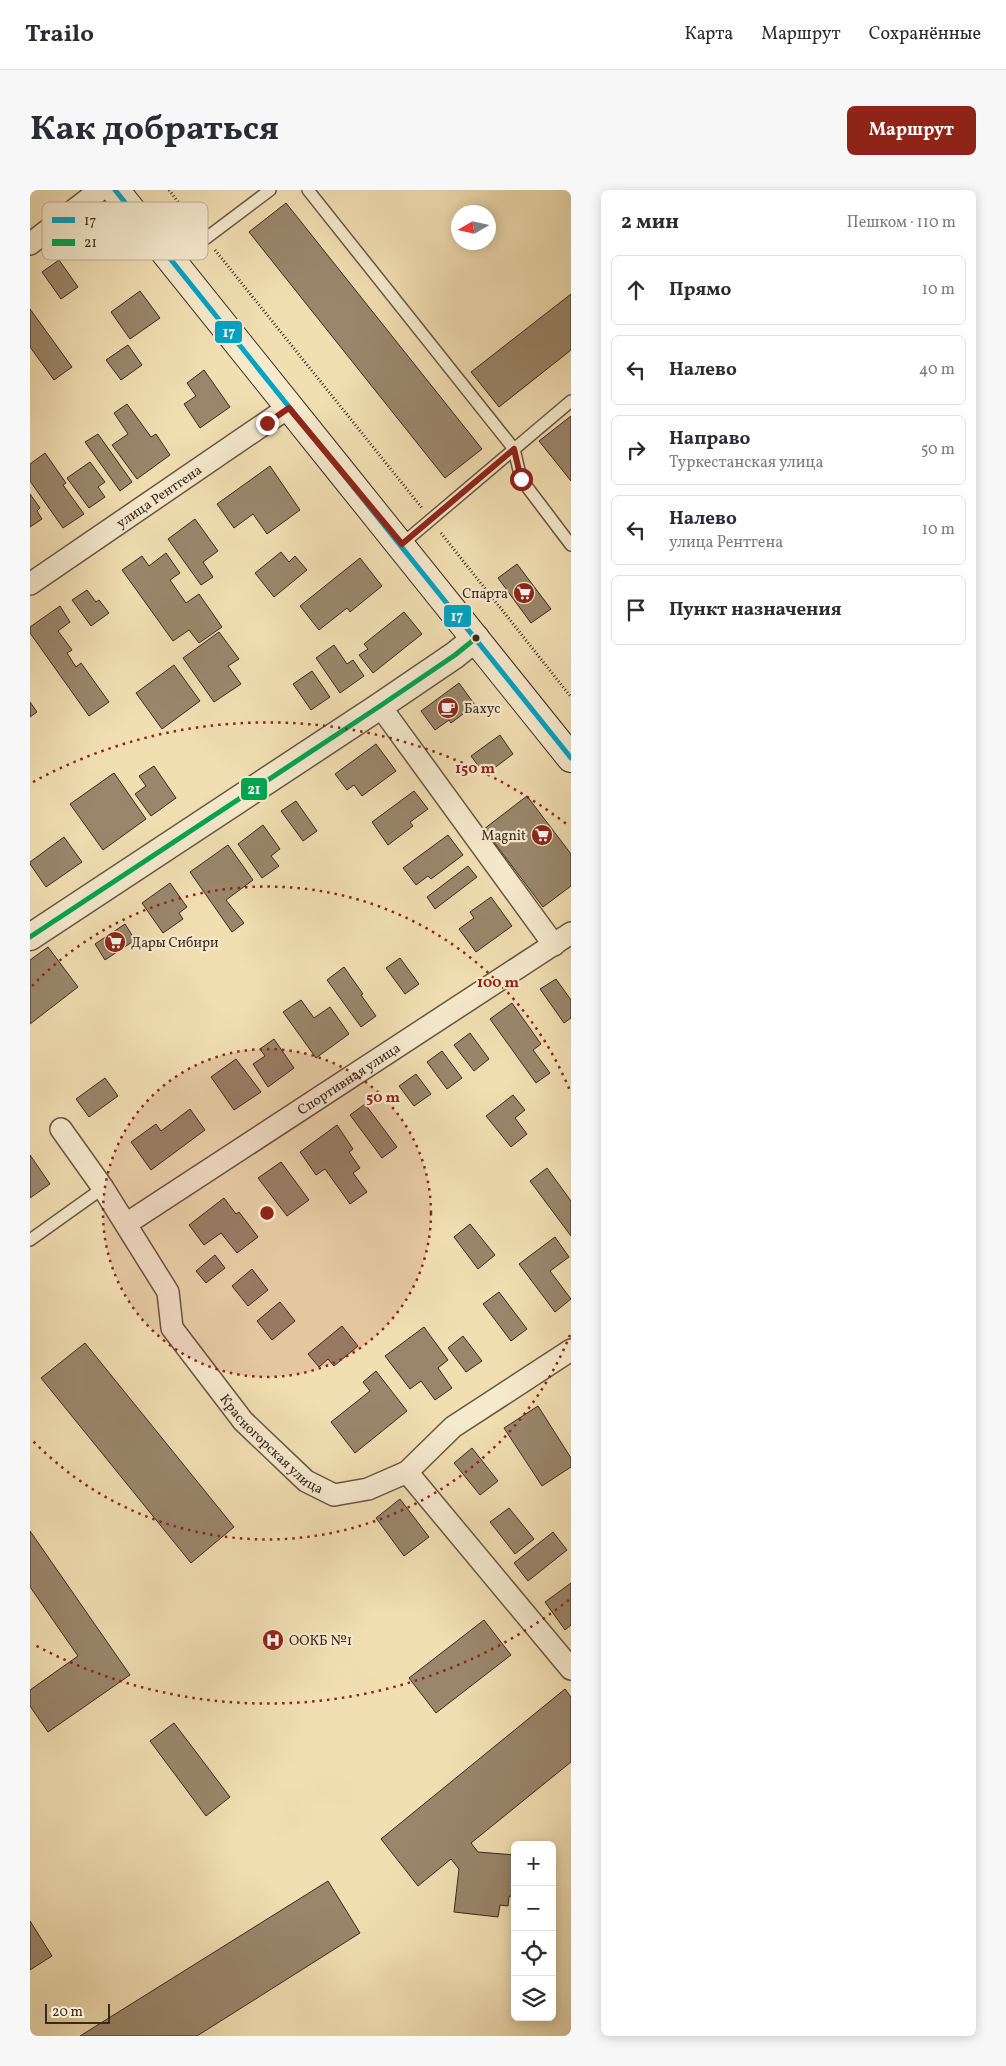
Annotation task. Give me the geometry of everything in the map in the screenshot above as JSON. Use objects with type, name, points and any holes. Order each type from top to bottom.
[{"type":"main road","points":[[115,190],[125,202]]},
{"type":"main road","points":[[171,260],[289,408],[402,544],[571,758]]},
{"type":"street","points":[[84,202],[100,190]]},
{"type":"street","points":[[30,244],[42,235]]},
{"type":"street","name":"улица Рентгена","points":[[30,584],[289,408]]},
{"type":"street","points":[[30,938],[380,706],[476,638]]},
{"type":"street","points":[[380,706],[562,939]]},
{"type":"street","name":"Спортивная улица","points":[[126,1224],[562,939]]},
{"type":"street","name":"Красногорская улица","points":[[61,1129],[103,1188],[168,1292],[172,1328],[244,1421],[306,1481],[334,1495],[368,1489],[407,1472]]},
{"type":"street","points":[[571,1350],[453,1427],[407,1472],[571,1669]]},
{"type":"lane","points":[[208,235],[270,190]]},
{"type":"lane","points":[[308,190],[514,449],[521,479],[571,545]]},
{"type":"lane","points":[[173,263],[177,260]]},
{"type":"lane","points":[[402,544],[571,401]]},
{"type":"lane","points":[[30,1240],[103,1188]]},
{"type":"path","points":[[169,190],[178,202]]},
{"type":"path","points":[[208,241],[571,697]]},
{"type":"building","points":[[286,203],[482,449],[445,478],[249,232]]},
{"type":"building","points":[[59,260],[78,287],[61,299],[42,272]]},
{"type":"building","points":[[140,291],[160,318],[130,339],[111,312]]},
{"type":"building","points":[[571,294],[571,350],[499,407],[471,372]]},
{"type":"building","points":[[30,309],[72,367],[54,380],[30,347]]},
{"type":"building","points":[[128,345],[142,365],[121,380],[106,360]]},
{"type":"building","points":[[204,370],[230,407],[200,428],[184,404],[196,396],[187,383]]},
{"type":"building","points":[[127,404],[151,437],[156,434],[170,455],[137,479],[112,445],[128,434],[114,413]]},
{"type":"building","points":[[571,416],[571,481],[539,441]]},
{"type":"building","points":[[98,434],[132,482],[120,491],[85,442]]},
{"type":"building","points":[[45,453],[66,483],[63,485],[84,514],[63,528],[30,481],[30,464]]},
{"type":"building","points":[[90,462],[105,482],[98,487],[105,497],[89,508],[67,478]]},
{"type":"building","points":[[270,466],[300,510],[267,534],[253,514],[234,528],[217,504]]},
{"type":"building","points":[[30,494],[40,508],[37,511],[42,519],[30,527]]},
{"type":"building","points":[[195,519],[218,551],[203,562],[213,577],[201,585],[168,539]]},
{"type":"building","points":[[281,552],[289,562],[295,556],[307,570],[274,597],[255,573]]},
{"type":"building","points":[[166,553],[180,573],[170,580],[186,603],[199,594],[222,627],[199,643],[189,630],[173,641],[122,570],[142,556],[149,566]]},
{"type":"building","points":[[360,558],[382,586],[350,612],[347,608],[319,630],[300,606]]},
{"type":"building","name":"Спарта","points":[[517,564],[551,609],[531,623],[498,578]]},
{"type":"building","points":[[87,590],[96,602],[99,600],[109,613],[91,626],[72,600]]},
{"type":"building","points":[[60,606],[70,622],[58,631],[72,650],[67,653],[76,667],[81,663],[109,702],[89,716],[30,633],[30,627]]},
{"type":"building","points":[[404,612],[422,634],[373,673],[359,655],[368,649],[364,644]]},
{"type":"building","points":[[219,632],[239,659],[228,666],[241,684],[214,702],[183,658]]},
{"type":"building","points":[[334,645],[347,664],[353,660],[364,676],[340,693],[316,658]]},
{"type":"building","points":[[174,665],[200,701],[162,729],[136,693]]},
{"type":"building","points":[[312,671],[330,697],[311,710],[293,684]]},
{"type":"building","name":"Бахус","points":[[459,683],[475,705],[451,723],[449,720],[435,730],[421,711]]},
{"type":"building","points":[[30,702],[37,712],[30,717]]},
{"type":"building","points":[[500,735],[513,754],[485,775],[471,756]]},
{"type":"building","points":[[376,744],[396,771],[362,796],[354,785],[347,790],[335,774]]},
{"type":"building","points":[[154,766],[176,798],[151,816],[135,794],[146,786],[139,776]]},
{"type":"building","points":[[114,773],[146,819],[103,850],[70,804]]},
{"type":"building","points":[[414,791],[428,809],[410,822],[413,826],[388,845],[372,822]]},
{"type":"building","points":[[527,796],[571,854],[571,886],[543,907],[484,829]]},
{"type":"building","points":[[296,801],[317,831],[303,841],[281,811]]},
{"type":"building","points":[[263,825],[280,849],[271,856],[279,866],[262,878],[238,844]]},
{"type":"building","points":[[448,835],[463,855],[431,879],[428,876],[416,885],[403,868]]},
{"type":"building","points":[[64,837],[82,862],[46,887],[30,862]]},
{"type":"building","points":[[228,845],[253,880],[226,900],[244,923],[232,932],[190,872]]},
{"type":"building","points":[[468,866],[477,877],[435,909],[427,897]]},
{"type":"building","points":[[170,883],[187,907],[179,913],[183,919],[163,933],[142,903]]},
{"type":"building","points":[[491,897],[512,926],[476,952],[459,929],[474,918],[470,912]]},
{"type":"building","name":"Дары Сибири","points":[[125,924],[135,940],[105,960],[95,944]]},
{"type":"building","points":[[48,947],[78,987],[30,1024],[30,960]]},
{"type":"building","points":[[400,958],[419,984],[405,994],[386,968]]},
{"type":"building","points":[[344,967],[376,1016],[361,1027],[327,980]]},
{"type":"building","points":[[556,979],[571,1000],[571,1018],[564,1023],[540,989]]},
{"type":"building","points":[[301,1000],[314,1018],[330,1007],[349,1034],[316,1058],[283,1012]]},
{"type":"building","points":[[512,1003],[541,1044],[533,1050],[550,1073],[536,1083],[490,1019]]},
{"type":"building","points":[[470,1033],[489,1059],[474,1071],[454,1045]]},
{"type":"building","points":[[274,1039],[294,1068],[268,1087],[253,1064],[265,1056],[260,1049]]},
{"type":"building","points":[[442,1051],[462,1078],[447,1089],[427,1062]]},
{"type":"building","points":[[236,1059],[261,1092],[234,1110],[211,1077]]},
{"type":"building","points":[[416,1074],[431,1094],[414,1106],[399,1086]]},
{"type":"building","points":[[105,1078],[118,1096],[89,1117],[76,1099]]},
{"type":"building","points":[[513,1095],[525,1110],[515,1118],[527,1134],[511,1147],[486,1116]]},
{"type":"building","points":[[365,1104],[397,1147],[382,1158],[350,1115]]},
{"type":"building","points":[[190,1109],[205,1130],[151,1170],[131,1142],[156,1124],[161,1131]]},
{"type":"building","points":[[337,1125],[353,1149],[349,1152],[360,1168],[353,1173],[367,1192],[350,1204],[325,1169],[316,1175],[300,1152]]},
{"type":"building","points":[[30,1155],[50,1184],[30,1198]]},
{"type":"building","points":[[281,1162],[309,1200],[287,1216],[258,1178]]},
{"type":"building","points":[[547,1168],[571,1201],[571,1236],[530,1181]]},
{"type":"building","points":[[224,1198],[236,1214],[239,1212],[258,1237],[237,1253],[221,1233],[204,1245],[189,1225]]},
{"type":"building","points":[[470,1224],[495,1255],[478,1269],[454,1237]]},
{"type":"building","points":[[555,1237],[569,1257],[550,1271],[571,1299],[555,1312],[519,1264]]},
{"type":"building","points":[[215,1255],[225,1268],[206,1283],[196,1271]]},
{"type":"building","points":[[252,1269],[268,1290],[248,1306],[232,1286]]},
{"type":"building","points":[[499,1292],[527,1329],[511,1341],[483,1304]]},
{"type":"building","points":[[280,1302],[295,1321],[272,1340],[257,1321]]},
{"type":"building","points":[[342,1326],[358,1346],[334,1366],[328,1359],[319,1367],[308,1354]]},
{"type":"building","points":[[424,1327],[448,1360],[438,1368],[452,1388],[435,1400],[421,1381],[410,1389],[385,1356]]},
{"type":"building","points":[[463,1336],[482,1361],[466,1372],[448,1348]]},
{"type":"building","points":[[85,1343],[234,1527],[191,1563],[41,1378]]},
{"type":"building","points":[[376,1371],[407,1411],[355,1453],[331,1422],[370,1391],[363,1382]]},
{"type":"building","points":[[538,1406],[571,1458],[571,1467],[542,1486],[504,1428]]},
{"type":"building","points":[[472,1448],[498,1481],[480,1495],[454,1463]]},
{"type":"building","points":[[400,1499],[429,1537],[404,1556],[376,1518]]},
{"type":"building","points":[[509,1508],[534,1539],[515,1554],[490,1522]]},
{"type":"building","points":[[30,1531],[130,1675],[48,1732],[30,1706],[30,1690],[78,1656],[30,1587]]},
{"type":"building","points":[[553,1532],[567,1550],[528,1581],[514,1563]]},
{"type":"building","points":[[571,1583],[571,1625],[565,1630],[545,1602]]},
{"type":"building","points":[[484,1620],[511,1655],[436,1713],[409,1678]]},
{"type":"building","points":[[565,1689],[571,1697],[571,1762],[471,1843],[478,1852],[511,1855],[511,1896],[509,1896],[508,1906],[500,1905],[498,1917],[454,1912],[459,1869],[451,1859],[418,1886],[381,1839]]},
{"type":"building","points":[[174,1723],[230,1797],[206,1816],[150,1741]]},
{"type":"building","points":[[328,1881],[360,1933],[197,2036],[80,2036]]},
{"type":"building","points":[[30,1921],[52,1956],[30,1970]]},
{"type":"transit line","name":"17","points":[[115,190],[125,202]]},
{"type":"transit line","name":"17","points":[[171,260],[571,758]]},
{"type":"transit line","name":"21","points":[[30,937],[380,706],[455,655],[476,638]]},
{"type":"place","name":"Спарта","points":[[524,593]]},
{"type":"place","name":"Бахус","points":[[448,708]]},
{"type":"place","name":"Magnit","points":[[542,835]]},
{"type":"place","name":"Дары Сибири","points":[[115,942]]},
{"type":"place","name":"ООКБ №1","points":[[273,1640]]},
{"type":"route","points":[[267,423],[289,408],[402,544],[514,449],[521,479]]}]
